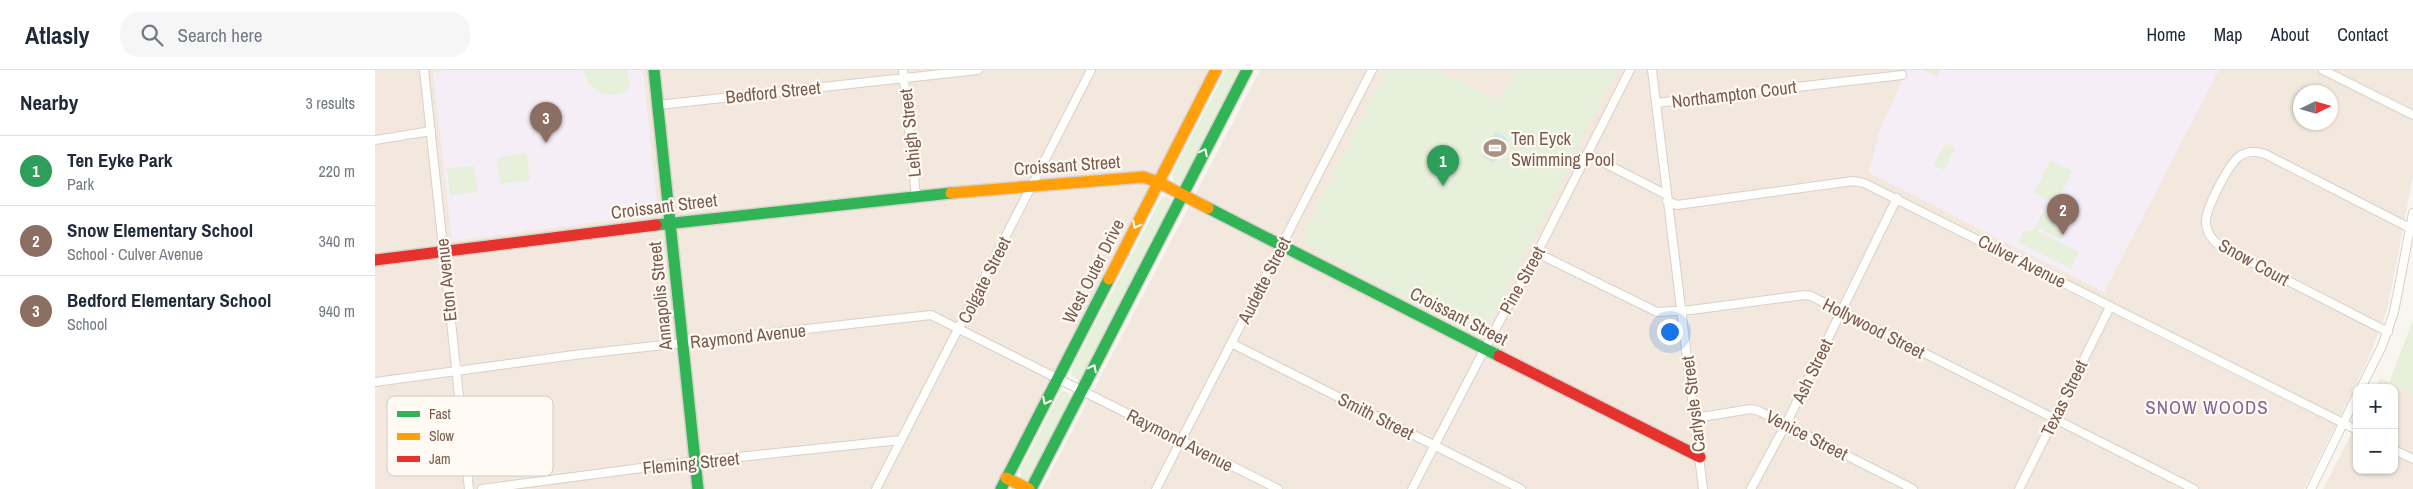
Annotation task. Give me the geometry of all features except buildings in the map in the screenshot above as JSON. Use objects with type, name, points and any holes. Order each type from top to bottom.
[{"type":"street","name":"Eton Avenue","points":[[424,70],[459,396]]},
{"type":"street","name":"Annapolis Street","points":[[654,70],[698,489]]},
{"type":"street","name":"Bedford Street","points":[[657,105],[904,74],[978,70]]},
{"type":"street","name":"Colgate Street","points":[[876,489],[1091,70]]},
{"type":"street","name":"West Outer Drive","points":[[1001,489],[1216,70]]},
{"type":"street","points":[[1006,478],[1030,489],[1247,70]]},
{"type":"street","name":"Audette Street","points":[[1156,489],[1372,70]]},
{"type":"street","name":"Pine Street","points":[[1412,489],[1537,253],[1630,70]]},
{"type":"street","name":"Carlysle Street","points":[[1652,70],[1703,489]]},
{"type":"street","points":[[2323,70],[2413,115]]},
{"type":"street","name":"Lehigh Street","points":[[904,74],[916,196]]},
{"type":"street","name":"Northampton Court","points":[[1656,103],[1902,75]]},
{"type":"street","points":[[375,140],[431,131]]},
{"type":"street","name":"Snow Court","points":[[2388,332],[2220,246],[2207,232],[2206,214],[2233,162],[2243,154],[2256,152],[2265,154],[2410,228]]},
{"type":"street","name":"Culver Avenue","points":[[1587,154],[1677,205],[1853,181],[1864,183],[2355,429]]},
{"type":"street","name":"Croissant Street","points":[[375,260],[670,223],[916,196],[1032,184],[1143,177],[1158,182],[1182,196],[1700,456]]},
{"type":"street","name":"Ash Street","points":[[1751,489],[1786,424],[1897,198]]},
{"type":"street","points":[[2363,384],[2388,332],[2394,312],[2413,213]]},
{"type":"street","name":"Hollywood Street","points":[[1537,253],[1651,310],[1662,312],[1682,311],[1805,294],[2195,489]]},
{"type":"street","name":"Texas Street","points":[[2019,489],[2110,307]]},
{"type":"street","name":"Raymond Avenue","points":[[375,382],[574,355],[931,316],[959,328],[1278,489]]},
{"type":"street","name":"Smith Street","points":[[1231,343],[1521,489]]},
{"type":"street","points":[[2311,489],[2353,403]]},
{"type":"street","name":"Venice Street","points":[[1695,418],[1751,409],[1786,424],[1913,489]]},
{"type":"street","name":"Fleming Street","points":[[482,489],[695,462],[901,440]]},
{"type":"street","points":[[2398,452],[2413,459]]},
{"type":"street","name":"Eton Avenue","points":[[468,476],[469,489]]},
{"type":"shaded area","points":[[375,70],[1213,70],[994,489],[375,489]]},
{"type":"shaded area","points":[[447,70],[643,70],[658,214],[452,241],[433,72]]},
{"type":"shaded area","points":[[1260,70],[2413,70],[2413,177],[2387,311],[2368,360],[2356,384],[2353,384],[2353,390],[2304,489],[1042,489]]},
{"type":"shaded area","points":[[1906,70],[1923,70],[1938,77],[1939,70],[2219,70],[2104,292],[1869,173],[1879,133]]},
{"type":"shaded area","points":[[2380,378],[2392,384],[2377,384]]},
{"type":"shaded area","points":[[2398,387],[2413,395],[2413,489],[2323,489],[2353,431],[2353,474],[2398,474]]},
{"type":"green space","points":[[583,70],[628,70],[629,89],[615,95],[601,93],[590,84]]},
{"type":"green space","points":[[1226,70],[1241,70],[1184,181],[1181,184],[1174,183],[1172,174]]},
{"type":"green space","points":[[1386,70],[1437,70],[1532,117],[1499,100],[1515,70],[1617,70],[1481,339],[1314,250],[1307,242],[1305,230]]},
{"type":"green space","points":[[1946,143],[1956,148],[1944,170],[1933,165]]},
{"type":"green space","points":[[525,153],[527,155],[530,180],[500,184],[497,158]]},
{"type":"green space","points":[[2050,160],[2072,171],[2056,203],[2034,193]]},
{"type":"green space","points":[[474,166],[477,192],[450,195],[447,168]]},
{"type":"green space","points":[[1166,196],[1171,200],[1171,205],[1084,375],[1079,380],[1071,373],[1072,368],[1162,197]]},
{"type":"green space","points":[[2043,211],[2068,223],[2060,239],[2039,229],[2038,231],[2079,252],[2071,269],[2018,242],[2023,231],[2034,230]]},
{"type":"green space","points":[[2413,320],[2413,395],[2398,388],[2398,384],[2389,383]]},
{"type":"green space","points":[[1061,391],[1068,392],[1071,399],[1031,478],[1022,479],[1020,471]]},
{"type":"water","name":"Ten Eyck Swimming Pool","points":[[1496,132],[1507,138],[1494,163],[1483,157]]},
{"type":"traffic: fast","points":[[654,70],[698,489]]},
{"type":"traffic: fast","points":[[1031,489],[1247,70]]},
{"type":"traffic: fast","points":[[656,225],[951,193]]},
{"type":"traffic: fast","points":[[1208,208],[1499,356]]},
{"type":"traffic: fast","points":[[1001,489],[1109,279]]},
{"type":"traffic: slow","points":[[1109,279],[1216,70]]},
{"type":"traffic: slow","points":[[951,193],[1143,177],[1158,182],[1208,208]]},
{"type":"traffic: slow","points":[[1006,478],[1029,489]]},
{"type":"traffic: jam","points":[[375,260],[656,225]]},
{"type":"traffic: jam","points":[[1499,356],[1700,457]]},
{"type":"place","name":"Bedford Elementary School","points":[[546,143]]},
{"type":"place","name":"Ten Eyck Swimming Pool","points":[[1495,148]]},
{"type":"place","name":"Ten Eyke Park","points":[[1443,186]]},
{"type":"place","name":"Snow Elementary School","points":[[2063,235]]},
{"type":"district","name":"SNOW WOODS","points":[[2207,407]]}]
